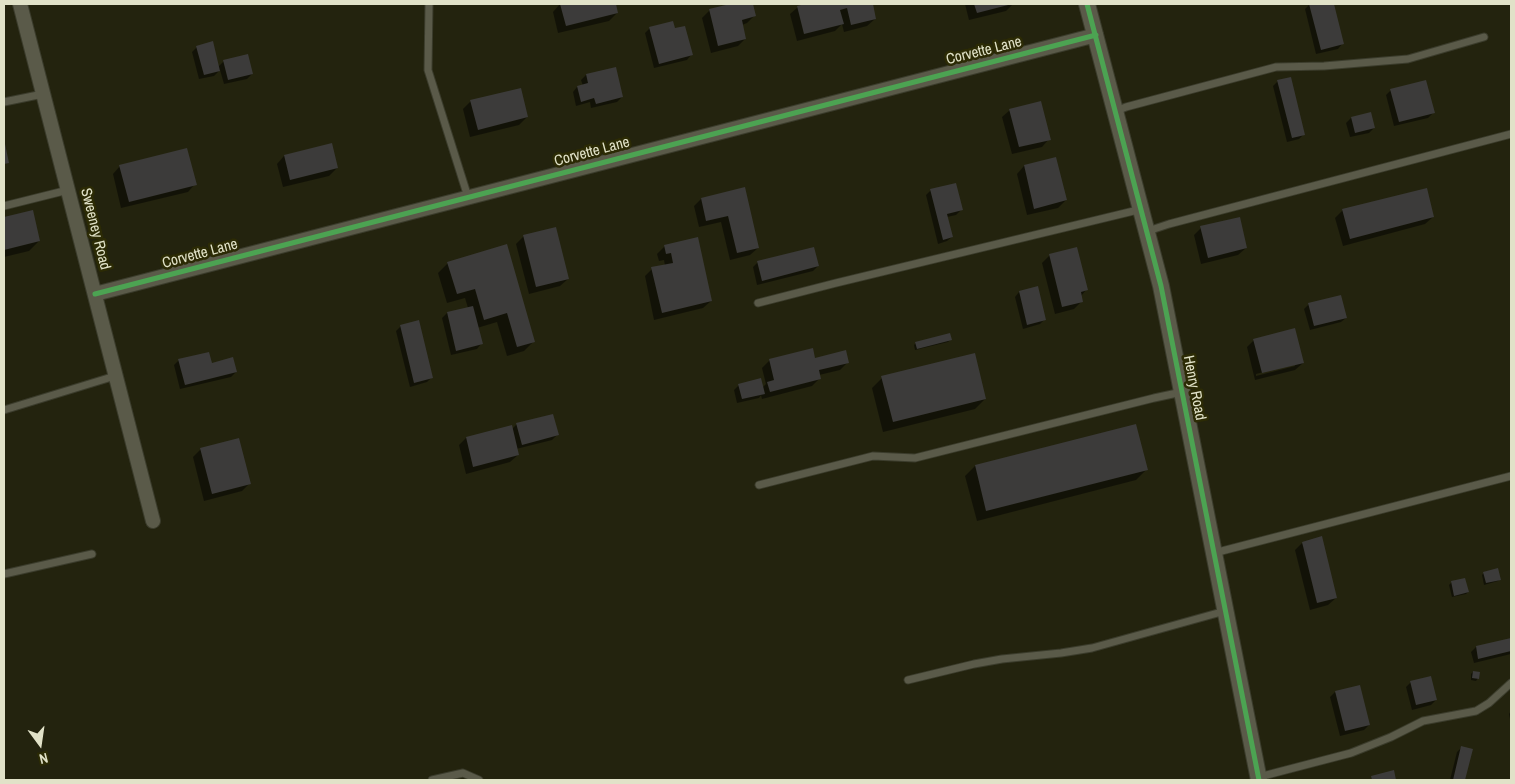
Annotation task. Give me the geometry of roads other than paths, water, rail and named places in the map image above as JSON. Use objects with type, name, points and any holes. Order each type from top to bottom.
[{"type":"street","name":"Sweeney Road","points":[[20,4],[153,521]]},
{"type":"street","name":"Henry Road","points":[[1087,4],[1161,286],[1259,778]]},
{"type":"street","name":"Corvette Lane","points":[[94,294],[1096,35]]},
{"type":"lane","points":[[429,4],[428,70],[468,197]]},
{"type":"lane","points":[[1116,111],[1126,106],[1195,87],[1276,67],[1324,66],[1408,59],[1484,37]]},
{"type":"lane","points":[[4,102],[43,94]]},
{"type":"lane","points":[[1148,231],[1511,134]]},
{"type":"lane","points":[[4,206],[68,190]]},
{"type":"lane","points":[[758,303],[1142,209]]},
{"type":"lane","points":[[4,410],[115,376]]},
{"type":"lane","points":[[759,485],[873,456],[915,458],[1182,392]]},
{"type":"lane","points":[[1214,553],[1511,476]]},
{"type":"lane","points":[[4,574],[92,554]]},
{"type":"lane","points":[[908,680],[993,660],[1092,648],[1226,611]]},
{"type":"lane","points":[[1259,778],[1351,753],[1391,737],[1423,721],[1476,711],[1511,683]]},
{"type":"lane","points":[[432,780],[463,772],[478,780]]}]
